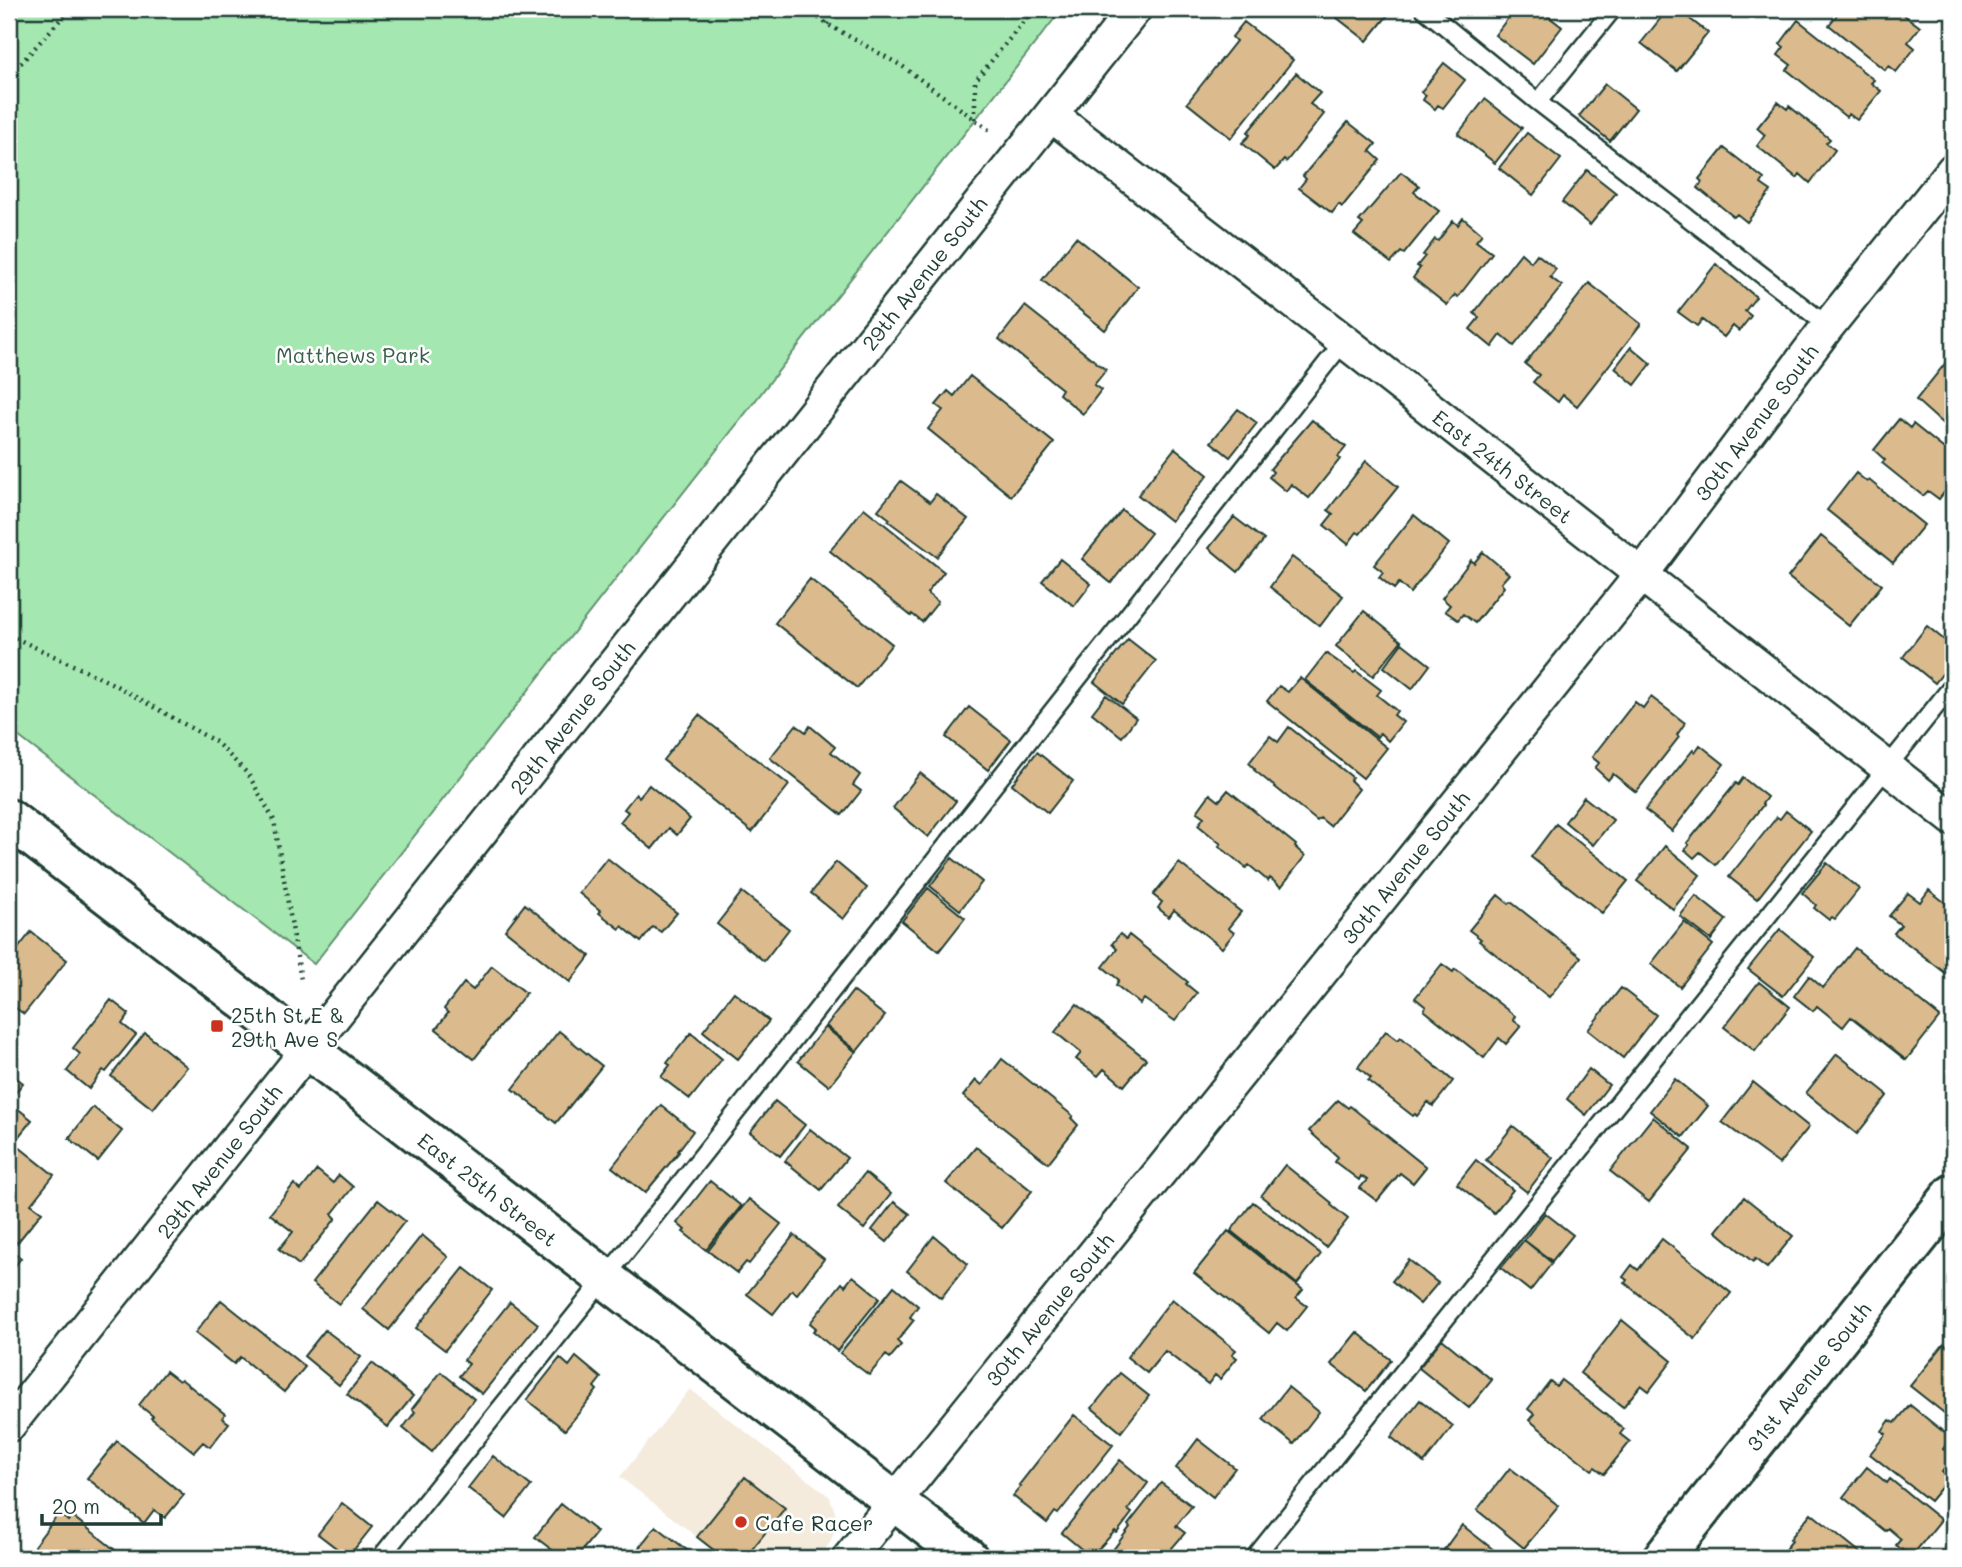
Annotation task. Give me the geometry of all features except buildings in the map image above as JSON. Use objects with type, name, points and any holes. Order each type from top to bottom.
[{"type":"street","name":"29th Avenue South","points":[[9,1425],[1135,9]]},
{"type":"street","name":"East 24th Street","points":[[1051,115],[1344,341],[1953,819]]},
{"type":"street","name":"30th Avenue South","points":[[849,1558],[1642,574],[1828,326],[1953,170]]},
{"type":"street","name":"East 25th Street","points":[[10,822],[968,1558]]},
{"type":"street","name":"31st Avenue South","points":[[1663,1558],[1944,1212]]},
{"type":"lane","points":[[1424,9],[1538,102],[1828,326]]},
{"type":"lane","points":[[1538,102],[1613,9]]},
{"type":"lane","points":[[380,1558],[605,1279],[1344,341]]},
{"type":"lane","points":[[1254,1558],[1953,685]]},
{"type":"path","points":[[9,71],[21,63],[70,9]]},
{"type":"path","points":[[807,9],[827,24],[902,66],[989,130]]},
{"type":"path","points":[[827,24],[839,9]]},
{"type":"path","points":[[975,118],[975,81],[1034,9]]},
{"type":"path","points":[[9,635],[111,683],[216,742],[247,774],[274,820],[301,980]]},
{"type":"shaded area","points":[[690,1389],[830,1497],[836,1515],[835,1528],[830,1543],[818,1558],[724,1558],[620,1477]]},
{"type":"green space","name":"Matthews Park","points":[[9,9],[1062,9],[314,964],[9,729]]},
{"type":"place","name":"25th St E & 29th Ave S","points":[[217,1026]]},
{"type":"place","name":"Cafe Racer","points":[[741,1522]]}]
